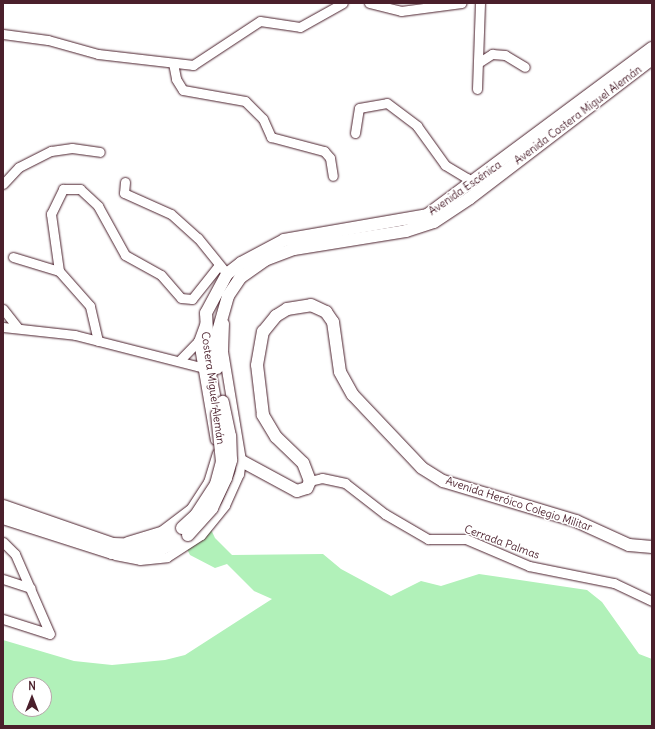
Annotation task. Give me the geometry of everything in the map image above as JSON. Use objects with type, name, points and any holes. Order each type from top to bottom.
[{"type":"main road","name":"Avenida Escénica","points":[[216,294],[228,274],[257,251],[284,240],[427,215],[471,185],[652,48]]},
{"type":"main road","name":"Avenida Costera Miguel Alemán","points":[[228,296],[241,277],[253,269],[294,249],[406,231],[434,222],[470,198],[652,59]]},
{"type":"main road","name":"Costera Miguel Alemán","points":[[3,518],[112,548],[158,551],[185,532],[212,508],[226,478],[231,460],[230,436],[219,404],[205,322],[216,294]]},
{"type":"main road","name":"Costera Miguel Alemán","points":[[219,404],[215,342],[228,296]]},
{"type":"main road","name":"Avenida Heróico Colegio Militar","points":[[310,481],[303,463],[269,429],[260,403],[256,376],[263,332],[287,309],[311,304],[326,312],[333,322],[340,372],[353,395],[422,468],[444,481],[576,521],[629,545],[652,547]]},
{"type":"main road","points":[[217,448],[297,491],[307,488],[310,481]]},
{"type":"main road","name":"Costera Miguel Alemán","points":[[3,506],[112,548]]},
{"type":"street","points":[[3,34],[48,40],[98,54],[173,63],[200,63],[260,21],[300,27],[343,3]]},
{"type":"street","points":[[369,3],[401,11],[460,3]]},
{"type":"street","points":[[478,89],[480,3]]},
{"type":"street","points":[[478,63],[492,54],[505,55],[525,67]]},
{"type":"street","points":[[173,63],[176,79],[183,90],[245,101],[263,119],[271,137],[324,152],[330,158],[333,176]]},
{"type":"street","points":[[355,133],[359,108],[387,103],[417,126],[445,165],[467,178],[471,185]]},
{"type":"street","points":[[3,184],[20,167],[51,151],[72,148],[100,152]]},
{"type":"street","points":[[125,182],[124,193],[171,214],[198,238],[228,274]]},
{"type":"street","points":[[98,341],[90,306],[60,271],[51,214],[63,189],[80,189],[98,206],[126,255],[161,275],[181,298],[192,299],[219,265]]},
{"type":"street","points":[[13,257],[60,271]]},
{"type":"street","points":[[3,309],[17,327]]},
{"type":"street","points":[[112,548],[128,559],[156,560],[185,547],[225,505],[239,474],[241,460],[223,351],[224,309]]},
{"type":"street","points":[[179,361],[198,341],[205,322]]},
{"type":"street","points":[[3,327],[17,327],[98,341],[201,367]]},
{"type":"street","points":[[112,548],[150,536],[191,508],[214,468],[217,448],[201,367],[198,341]]},
{"type":"street","points":[[179,361],[198,375],[208,438],[217,448]]},
{"type":"street","name":"Cerrada Palmas","points":[[310,481],[322,478],[345,483],[385,514],[428,538],[466,539],[529,566],[614,583],[652,601]]},
{"type":"street","points":[[3,542],[15,554],[50,634],[3,619]]},
{"type":"street","points":[[3,580],[31,588]]},
{"type":"green space","points":[[207,521],[215,538],[232,555],[323,554],[341,569],[391,596],[421,581],[441,586],[479,574],[587,590],[602,602],[639,654],[652,659],[652,726],[3,726],[3,640],[74,661],[112,665],[165,660],[185,655],[272,599],[254,591],[227,564],[215,568],[190,555],[184,543]]}]
